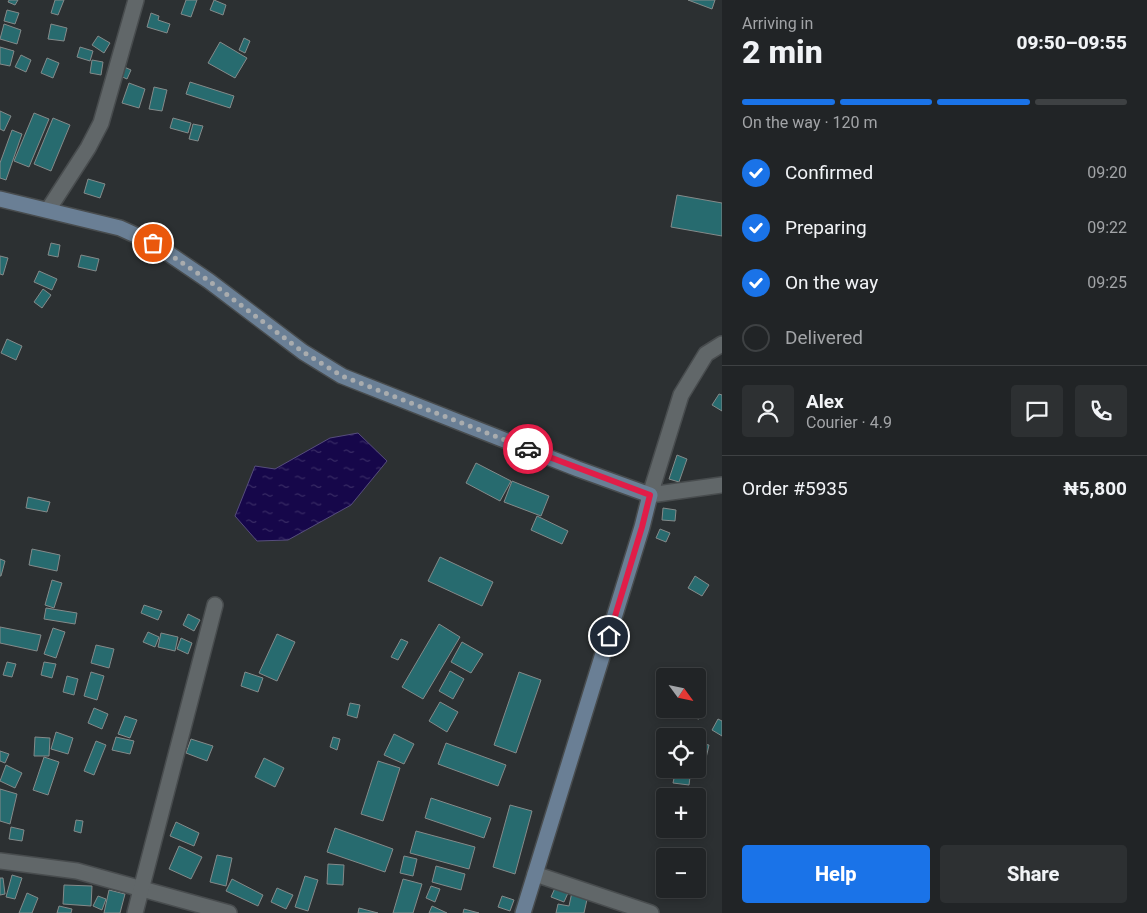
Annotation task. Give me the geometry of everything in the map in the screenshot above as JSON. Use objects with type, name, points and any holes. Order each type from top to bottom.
[{"type":"street","points":[[48,210],[88,148],[101,123],[111,96],[136,0]]},
{"type":"street","points":[[0,199],[120,228],[153,243],[209,281],[303,352],[342,376],[578,469],[650,495],[722,485]]},
{"type":"street","points":[[523,913],[681,395],[706,354],[722,344]]},
{"type":"street","points":[[135,913],[215,605]]},
{"type":"street","points":[[0,861],[77,871],[229,913]]},
{"type":"street","points":[[536,874],[651,913]]},
{"type":"water","points":[[358,433],[387,461],[351,505],[288,540],[257,541],[235,516],[255,466],[275,469],[330,438]]},
{"type":"building","points":[[9,0],[18,0],[15,5],[8,2]]},
{"type":"building","points":[[55,0],[64,0],[58,15],[51,13]]},
{"type":"building","points":[[186,0],[197,0],[191,17],[181,14]]},
{"type":"building","points":[[214,0],[226,5],[223,15],[210,10]]},
{"type":"building","points":[[688,0],[715,0],[712,9]]},
{"type":"building","points":[[7,10],[19,13],[15,24],[4,21]]},
{"type":"building","points":[[151,13],[159,16],[158,20],[170,24],[167,33],[147,27]]},
{"type":"building","points":[[4,24],[21,30],[17,44],[0,39]]},
{"type":"building","points":[[51,24],[67,28],[64,41],[48,39]]},
{"type":"building","points":[[98,36],[110,43],[104,53],[92,45]]},
{"type":"building","points":[[244,38],[250,41],[245,53],[239,50]]},
{"type":"building","points":[[220,42],[247,58],[235,78],[208,63]]},
{"type":"building","points":[[0,47],[14,51],[10,66],[0,64]]},
{"type":"building","points":[[80,47],[93,51],[90,61],[77,57]]},
{"type":"building","points":[[21,55],[31,60],[26,72],[15,67]]},
{"type":"building","points":[[47,58],[59,63],[53,78],[41,73]]},
{"type":"building","points":[[92,60],[103,62],[101,75],[90,73]]},
{"type":"building","points":[[122,66],[131,70],[127,79],[118,75]]},
{"type":"building","points":[[190,82],[234,96],[230,108],[186,94]]},
{"type":"building","points":[[129,83],[145,89],[139,108],[122,103]]},
{"type":"building","points":[[154,87],[167,90],[162,111],[149,109]]},
{"type":"building","points":[[0,111],[11,116],[4,131],[0,129]]},
{"type":"building","points":[[34,113],[49,119],[29,167],[14,161]]},
{"type":"building","points":[[53,118],[70,125],[51,171],[34,164]]},
{"type":"building","points":[[173,118],[191,123],[188,133],[170,128]]},
{"type":"building","points":[[193,124],[203,126],[198,141],[189,139]]},
{"type":"building","points":[[12,130],[22,134],[6,180],[0,178],[0,163]]},
{"type":"building","points":[[88,179],[105,184],[100,198],[84,193]]},
{"type":"building","points":[[677,195],[722,203],[722,236],[671,227]]},
{"type":"building","points":[[51,243],[60,245],[58,257],[48,255]]},
{"type":"building","points":[[81,255],[99,259],[96,271],[78,267]]},
{"type":"building","points":[[0,256],[8,258],[3,275],[0,274]]},
{"type":"building","points":[[39,271],[57,279],[52,290],[34,282]]},
{"type":"building","points":[[43,289],[51,295],[42,308],[34,302]]},
{"type":"building","points":[[7,339],[22,346],[16,360],[1,353]]},
{"type":"building","points":[[719,394],[722,395],[722,411],[712,405]]},
{"type":"building","points":[[677,455],[687,459],[679,482],[669,479]]},
{"type":"building","points":[[476,463],[511,481],[500,501],[466,483]]},
{"type":"building","points":[[512,481],[549,496],[541,516],[504,502]]},
{"type":"building","points":[[28,497],[50,502],[47,512],[26,508]]},
{"type":"building","points":[[663,508],[676,510],[675,521],[662,520]]},
{"type":"building","points":[[537,516],[568,531],[562,544],[531,530]]},
{"type":"building","points":[[660,529],[670,533],[666,542],[656,538]]},
{"type":"building","points":[[32,549],[60,555],[57,571],[29,565]]},
{"type":"building","points":[[440,557],[493,582],[482,606],[428,581]]},
{"type":"building","points":[[0,559],[5,561],[1,576],[0,576]]},
{"type":"building","points":[[695,576],[709,585],[702,596],[688,588]]},
{"type":"building","points":[[52,580],[62,583],[54,608],[45,605]]},
{"type":"building","points":[[144,605],[162,611],[158,620],[141,613]]},
{"type":"building","points":[[46,608],[77,613],[75,624],[44,619]]},
{"type":"building","points":[[188,614],[200,620],[194,631],[183,625]]},
{"type":"building","points":[[439,624],[460,637],[423,699],[402,687]]},
{"type":"building","points":[[0,627],[41,635],[37,651],[0,643]]},
{"type":"building","points":[[53,628],[65,632],[56,658],[44,654]]},
{"type":"building","points":[[148,632],[159,637],[155,647],[143,642]]},
{"type":"building","points":[[161,633],[178,637],[175,651],[158,647]]},
{"type":"building","points":[[277,634],[295,642],[277,681],[259,673]]},
{"type":"building","points":[[181,638],[192,643],[188,654],[177,649]]},
{"type":"building","points":[[401,639],[408,642],[398,660],[391,657]]},
{"type":"building","points":[[462,642],[483,654],[471,673],[451,662]]},
{"type":"building","points":[[96,645],[114,649],[109,668],[91,663]]},
{"type":"building","points":[[7,662],[16,664],[12,677],[3,675]]},
{"type":"building","points":[[44,662],[56,664],[52,678],[41,675]]},
{"type":"building","points":[[450,671],[464,679],[453,699],[439,691]]},
{"type":"building","points":[[91,672],[104,676],[97,700],[84,696]]},
{"type":"building","points":[[245,672],[263,678],[258,692],[241,686]]},
{"type":"building","points":[[519,672],[541,680],[516,753],[494,745]]},
{"type":"building","points":[[67,676],[78,679],[74,695],[63,692]]},
{"type":"building","points":[[440,702],[458,712],[447,732],[429,721]]},
{"type":"building","points":[[350,703],[360,705],[357,718],[347,715]]},
{"type":"building","points":[[94,708],[108,714],[102,729],[88,723]]},
{"type":"building","points":[[125,716],[137,720],[130,738],[118,734]]},
{"type":"building","points":[[718,719],[722,721],[722,736],[712,730]]},
{"type":"building","points":[[56,732],[73,738],[68,754],[51,749]]},
{"type":"building","points":[[394,734],[414,744],[404,764],[384,755]]},
{"type":"building","points":[[35,737],[50,738],[49,756],[34,756]]},
{"type":"building","points":[[116,737],[134,741],[130,754],[112,750]]},
{"type":"building","points":[[333,737],[340,739],[337,750],[330,747]]},
{"type":"building","points":[[191,739],[213,746],[207,761],[186,753]]},
{"type":"building","points":[[96,741],[106,745],[94,775],[84,771]]},
{"type":"building","points":[[446,743],[506,765],[498,786],[438,764]]},
{"type":"building","points":[[706,744],[709,745],[706,758]]},
{"type":"building","points":[[0,751],[9,754],[5,763],[0,761]]},
{"type":"building","points":[[44,757],[59,762],[48,795],[33,790]]},
{"type":"building","points":[[264,758],[284,768],[275,787],[255,777]]},
{"type":"building","points":[[378,761],[400,768],[383,821],[361,814]]},
{"type":"building","points":[[6,765],[22,773],[15,788],[0,781]]},
{"type":"building","points":[[674,778],[690,778],[689,785],[673,783]]},
{"type":"building","points":[[0,789],[17,794],[10,824],[0,821]]},
{"type":"building","points":[[431,798],[491,818],[484,838],[425,818]]},
{"type":"building","points":[[510,805],[532,811],[515,874],[493,867]]},
{"type":"building","points":[[76,820],[83,821],[81,833],[74,831]]},
{"type":"building","points":[[176,822],[199,833],[194,846],[170,836]]},
{"type":"building","points":[[11,827],[24,830],[22,841],[9,839]]},
{"type":"building","points":[[335,828],[393,849],[385,872],[327,852]]},
{"type":"building","points":[[416,831],[475,847],[469,869],[410,853]]},
{"type":"building","points":[[179,846],[202,857],[191,879],[169,869]]},
{"type":"building","points":[[217,855],[232,858],[226,886],[210,882]]},
{"type":"building","points":[[404,856],[417,859],[413,876],[400,873]]},
{"type":"building","points":[[328,864],[344,865],[343,885],[327,884]]},
{"type":"building","points":[[436,866],[465,874],[461,890],[432,882]]},
{"type":"building","points":[[12,875],[22,878],[15,899],[6,897]]},
{"type":"building","points":[[305,876],[318,880],[308,911],[295,907]]},
{"type":"building","points":[[0,878],[3,878],[5,894],[0,895]]},
{"type":"building","points":[[232,879],[263,895],[258,906],[226,891]]},
{"type":"building","points":[[403,879],[422,884],[413,913],[393,913]]},
{"type":"building","points":[[64,885],[92,886],[91,906],[63,904]]},
{"type":"building","points":[[431,886],[440,889],[435,902],[426,898]]},
{"type":"building","points":[[277,888],[293,895],[286,909],[271,902]]},
{"type":"building","points":[[555,888],[568,893],[564,902],[551,897]]},
{"type":"building","points":[[109,890],[125,894],[120,913],[104,913]]},
{"type":"building","points":[[572,892],[588,895],[584,913],[556,913],[558,904],[569,906]]},
{"type":"building","points":[[27,893],[38,898],[32,913],[19,913]]},
{"type":"building","points":[[98,896],[106,899],[102,910],[93,906]]},
{"type":"building","points":[[502,896],[514,900],[510,911],[498,907]]},
{"type":"building","points":[[59,906],[72,909],[71,913],[57,913]]},
{"type":"building","points":[[432,906],[447,913],[429,913]]},
{"type":"building","points":[[359,908],[378,913],[358,913]]},
{"type":"building","points":[[464,909],[479,913],[463,913]]},
{"type":"way so far","points":[[153,243],[209,281],[320,364],[342,376],[528,449]]},
{"type":"route","points":[[528,449],[650,495],[609,636]]}]
